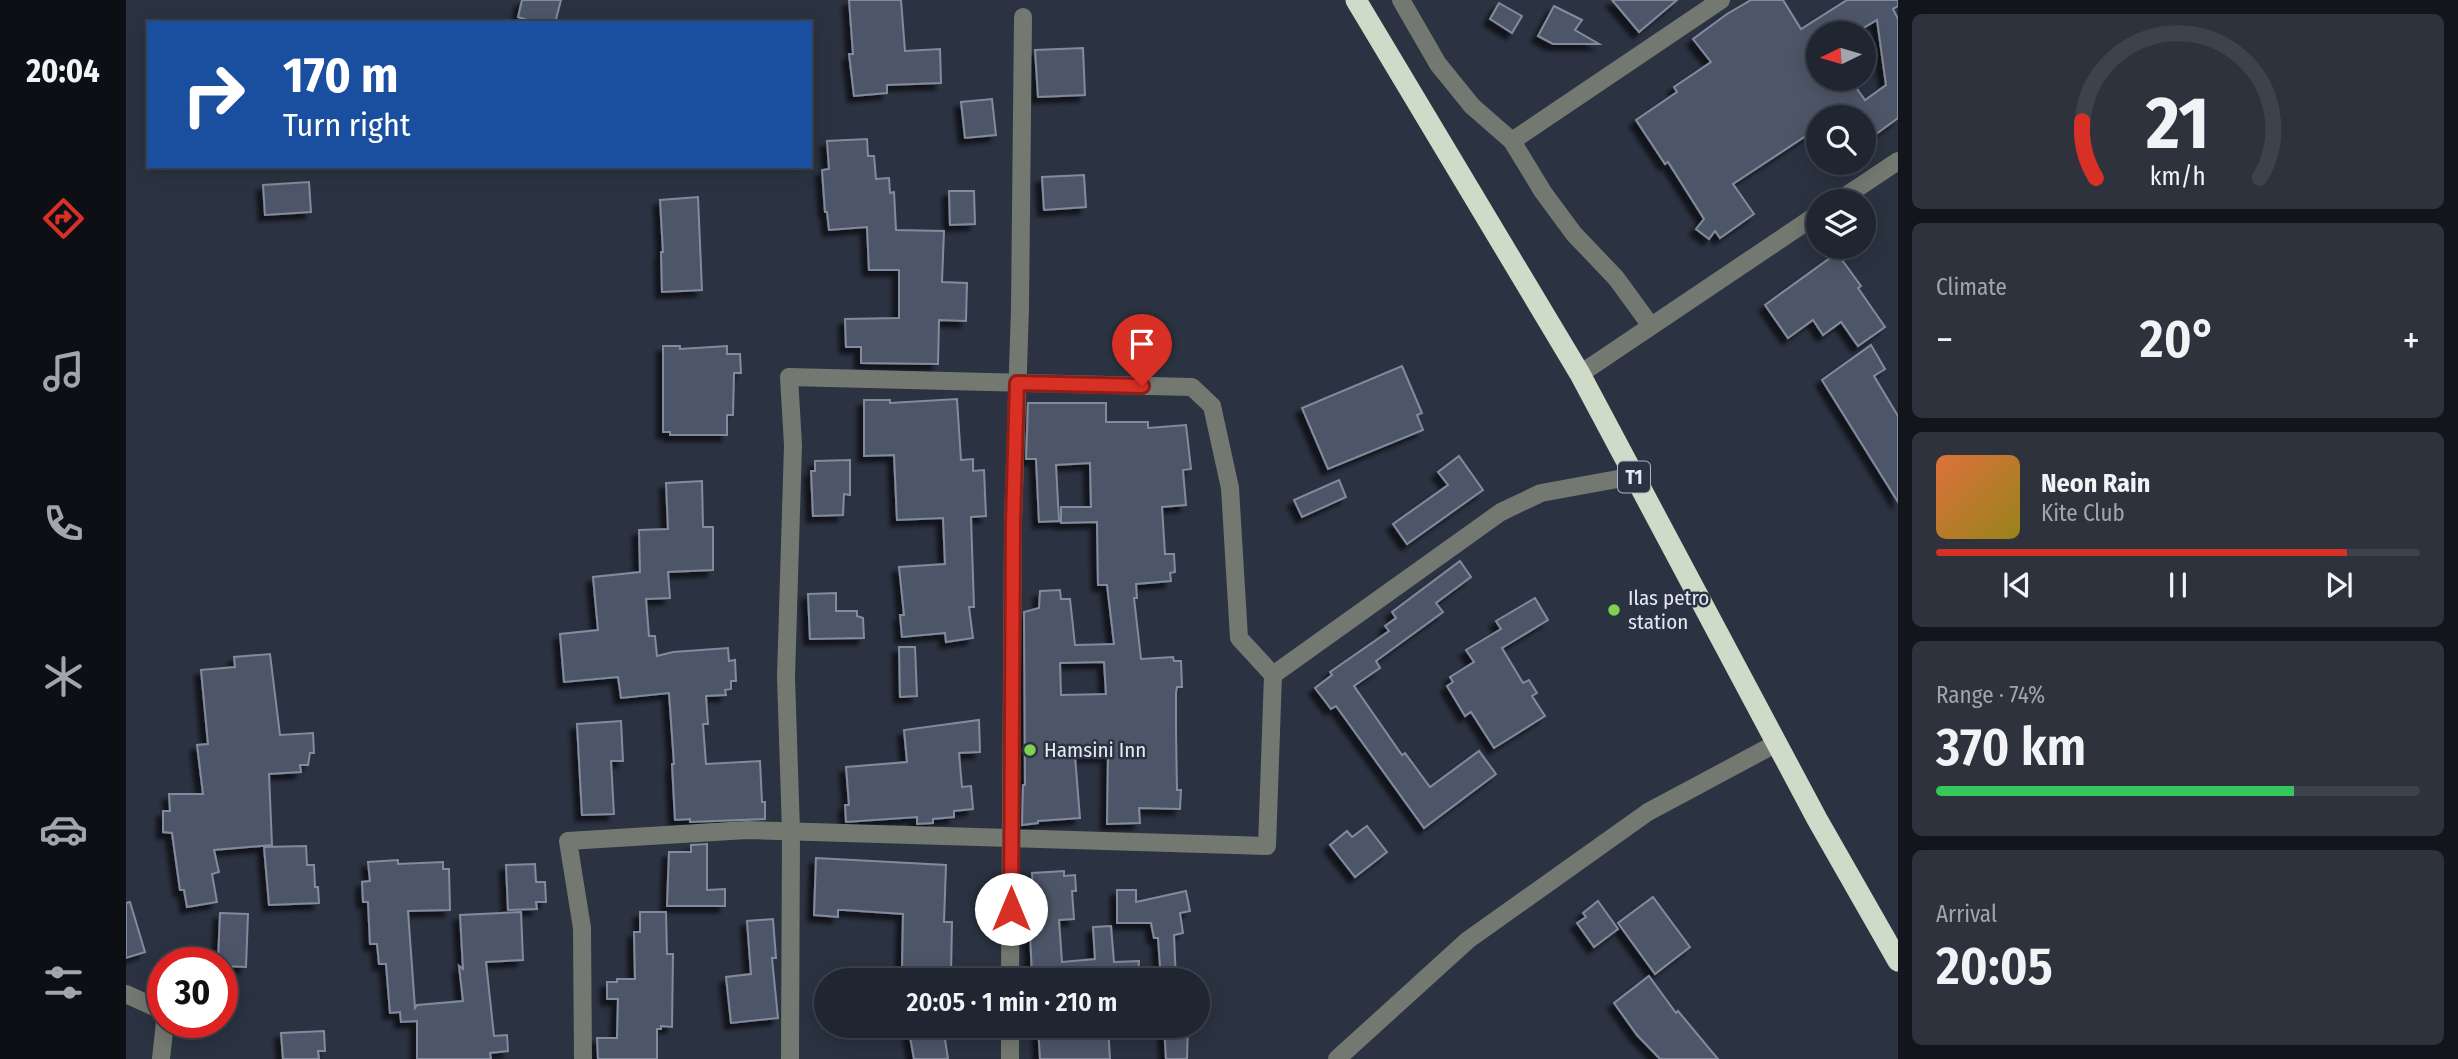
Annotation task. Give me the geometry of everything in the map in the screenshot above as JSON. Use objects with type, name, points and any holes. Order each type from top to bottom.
[{"type":"highway","name":"T1","points":[[1356,0],[1580,374],[1777,743],[1898,961]]},
{"type":"street","points":[[1401,0],[1438,64],[1472,106],[1511,141],[1543,192],[1574,234],[1616,278],[1651,326]]},
{"type":"street","points":[[1511,141],[1721,0]]},
{"type":"street","points":[[1010,968],[1013,523],[1023,17]]},
{"type":"street","points":[[1856,189],[1898,161]]},
{"type":"street","points":[[1580,374],[1806,223]]},
{"type":"street","points":[[583,1059],[582,928],[568,841],[747,830],[791,831],[1267,846],[1273,675],[1240,638],[1230,488],[1212,406],[1192,387],[789,377],[793,445],[786,677],[791,831],[790,1059]]},
{"type":"street","points":[[1273,675],[1501,512],[1541,493],[1634,476]]},
{"type":"street","points":[[1337,1059],[1468,940],[1648,812],[1777,743]]},
{"type":"street","points":[[126,994],[147,1004]]},
{"type":"street","points":[[161,1059],[163,1038]]},
{"type":"street","points":[[1010,1038],[1010,1059]]},
{"type":"building","points":[[522,0],[561,0],[556,21],[527,21],[518,17]]},
{"type":"building","points":[[849,0],[901,0],[905,51],[940,49],[941,83],[887,85],[887,93],[854,96],[849,54],[853,54]]},
{"type":"building","points":[[1612,0],[1677,0],[1639,32]]},
{"type":"building","points":[[1751,0],[1783,0],[1801,29],[1806,26],[1806,91],[1859,91],[1865,100],[1886,85],[1877,20],[1814,21],[1847,0],[1898,0],[1898,6],[1893,9],[1898,19],[1898,118],[1876,134],[1876,105],[1806,105],[1806,136],[1733,184],[1754,214],[1720,238],[1715,231],[1709,239],[1696,229],[1704,219],[1668,162],[1665,164],[1636,120],[1677,92],[1674,87],[1711,62],[1693,39]]},
{"type":"building","points":[[1499,3],[1522,16],[1512,33],[1490,19]]},
{"type":"building","points":[[1554,6],[1582,20],[1575,30],[1599,44],[1553,44],[1538,36]]},
{"type":"building","points":[[1083,48],[1085,95],[1038,97],[1035,50]]},
{"type":"building","points":[[992,99],[996,135],[965,138],[961,102]]},
{"type":"building","points":[[867,139],[868,156],[874,156],[876,179],[889,178],[890,193],[894,192],[896,230],[944,231],[942,282],[967,283],[966,321],[939,320],[938,364],[861,363],[861,347],[846,347],[845,319],[899,318],[899,270],[869,270],[867,227],[829,230],[825,212],[822,170],[829,169],[827,141]]},
{"type":"building","points":[[1084,175],[1086,207],[1044,210],[1042,177]]},
{"type":"building","points":[[309,182],[311,212],[265,215],[263,185]]},
{"type":"building","points":[[949,191],[974,191],[975,224],[950,225]]},
{"type":"building","points":[[698,197],[702,290],[662,292],[660,200]]},
{"type":"building","points":[[1829,259],[1841,259],[1885,327],[1858,346],[1841,322],[1823,335],[1813,320],[1788,338],[1765,305]]},
{"type":"building","points":[[1871,345],[1885,369],[1874,376],[1898,416],[1898,502],[1822,380]]},
{"type":"building","points":[[663,346],[680,346],[680,349],[727,346],[727,354],[740,354],[741,373],[734,373],[733,415],[727,415],[727,435],[670,435],[670,432],[663,432]]},
{"type":"building","points":[[1402,366],[1422,413],[1417,415],[1423,430],[1328,469],[1302,408]]},
{"type":"building","points":[[957,399],[961,460],[973,459],[973,471],[984,470],[986,516],[971,517],[974,607],[969,607],[973,638],[946,642],[945,633],[902,637],[900,615],[904,615],[899,567],[945,564],[943,518],[897,520],[894,455],[864,456],[864,400],[890,400],[890,403]]},
{"type":"building","points":[[1028,403],[1106,403],[1106,422],[1148,422],[1148,428],[1186,425],[1191,469],[1183,470],[1186,505],[1162,507],[1165,554],[1174,554],[1175,572],[1170,573],[1171,581],[1136,584],[1137,598],[1134,598],[1141,659],[1173,657],[1174,661],[1181,661],[1182,687],[1177,687],[1176,693],[1177,790],[1181,790],[1180,809],[1139,808],[1140,823],[1107,824],[1108,756],[1075,756],[1080,818],[1022,825],[1025,785],[1024,612],[1039,608],[1040,591],[1060,590],[1061,599],[1070,599],[1075,645],[1114,644],[1107,585],[1098,585],[1097,522],[1061,523],[1061,507],[1091,507],[1090,463],[1056,465],[1059,521],[1039,522],[1036,459],[1026,459]],"holes":[[[1104,662],[1106,694],[1061,695],[1060,663]]]},
{"type":"building","points":[[1459,456],[1483,490],[1407,544],[1393,524],[1448,485],[1438,472]]},
{"type":"building","points":[[850,460],[850,495],[844,494],[843,515],[813,516],[811,471],[815,471],[815,461]]},
{"type":"building","points":[[1339,480],[1346,497],[1302,517],[1294,500]]},
{"type":"building","points":[[702,481],[703,527],[713,527],[713,570],[668,572],[670,598],[646,599],[649,636],[655,636],[657,656],[673,652],[728,648],[729,661],[735,660],[736,681],[731,681],[731,689],[725,690],[726,695],[706,696],[708,724],[703,724],[706,764],[760,761],[765,819],[690,822],[690,819],[675,820],[669,693],[621,698],[618,677],[564,682],[560,634],[598,630],[593,577],[640,572],[639,530],[668,529],[666,483]]},
{"type":"building","points":[[1460,561],[1471,577],[1436,603],[1443,612],[1376,661],[1380,668],[1354,686],[1402,755],[1405,753],[1430,787],[1479,751],[1496,774],[1424,828],[1336,706],[1331,709],[1315,688],[1332,675],[1330,672],[1389,631],[1385,626],[1396,618],[1392,612]]},
{"type":"building","points":[[836,593],[836,611],[857,611],[857,616],[863,618],[864,638],[810,639],[808,594]]},
{"type":"building","points":[[1535,598],[1548,620],[1502,648],[1523,683],[1529,680],[1537,693],[1532,696],[1545,716],[1494,748],[1471,712],[1465,716],[1447,686],[1453,682],[1450,677],[1474,662],[1466,650],[1501,629],[1496,621]]},
{"type":"building","points":[[899,647],[915,647],[917,696],[900,697]]},
{"type":"building","points":[[270,654],[280,735],[313,733],[314,753],[310,753],[308,765],[300,765],[301,772],[269,774],[272,845],[214,850],[219,872],[212,874],[217,902],[187,907],[184,890],[180,890],[172,833],[163,832],[163,811],[170,811],[169,794],[203,794],[197,745],[208,744],[201,670],[235,667],[234,657]]},
{"type":"building","points":[[979,720],[980,752],[959,753],[962,787],[971,786],[973,809],[954,811],[954,817],[933,819],[933,823],[917,824],[917,817],[846,822],[845,805],[849,805],[846,767],[907,762],[904,730]]},
{"type":"building","points":[[621,721],[623,761],[611,761],[614,814],[582,815],[577,724]]},
{"type":"building","points":[[1367,826],[1387,852],[1355,877],[1330,845],[1347,831],[1352,837]]},
{"type":"building","points":[[707,844],[707,890],[725,889],[725,906],[667,906],[669,852],[691,852],[691,845]]},
{"type":"building","points":[[306,846],[307,865],[314,865],[319,903],[269,905],[264,847]]},
{"type":"building","points":[[816,858],[946,865],[944,922],[952,922],[951,968],[902,967],[903,914],[838,910],[838,917],[814,915]]},
{"type":"building","points":[[398,860],[398,864],[443,862],[443,869],[449,869],[450,910],[408,911],[415,1008],[417,1005],[463,1001],[459,966],[463,969],[460,915],[521,912],[523,960],[486,962],[494,1036],[507,1035],[508,1051],[490,1053],[491,1059],[417,1059],[417,1021],[401,1022],[400,1012],[390,1013],[386,964],[379,964],[377,944],[370,944],[368,902],[363,902],[362,882],[370,881],[368,862]]},
{"type":"building","points":[[535,864],[536,882],[545,882],[546,902],[536,902],[537,909],[508,910],[506,865]]},
{"type":"building","points":[[1064,871],[1064,876],[1075,875],[1076,891],[1072,891],[1074,919],[1059,920],[1062,962],[1095,959],[1093,927],[1111,926],[1114,962],[1139,961],[1139,968],[1032,968],[1030,933],[1036,933],[1032,873]]},
{"type":"building","points":[[1117,890],[1136,890],[1136,902],[1186,891],[1190,911],[1180,913],[1183,933],[1174,935],[1175,968],[1160,968],[1158,938],[1154,938],[1151,923],[1117,923]]},
{"type":"building","points":[[1653,897],[1690,947],[1655,974],[1618,923]]},
{"type":"building","points":[[1598,901],[1618,929],[1594,947],[1577,923],[1586,917],[1583,913]]},
{"type":"building","points":[[130,902],[145,952],[126,958],[126,903]]},
{"type":"building","points":[[640,912],[666,912],[667,954],[673,954],[672,1027],[661,1026],[661,1029],[657,1029],[657,1059],[598,1059],[597,1038],[617,1038],[618,999],[607,999],[607,982],[635,979],[634,932],[640,932]]},
{"type":"building","points":[[220,913],[248,914],[246,967],[238,967],[238,947],[219,947]]},
{"type":"building","points":[[773,919],[776,958],[772,958],[778,1018],[731,1023],[726,977],[751,974],[747,921]]},
{"type":"building","points":[[1649,976],[1676,1013],[1678,1011],[1718,1059],[1660,1059],[1637,1035],[1614,1003]]},
{"type":"building","points":[[324,1031],[325,1051],[318,1051],[319,1059],[283,1059],[281,1033]]},
{"type":"building","points":[[910,1038],[945,1038],[948,1059],[914,1059]]},
{"type":"building","points":[[1039,1038],[1109,1038],[1110,1059],[1040,1059]]},
{"type":"building","points":[[1165,1038],[1188,1038],[1187,1059],[1166,1059]]},
{"type":"place","name":"Ilas petro station","points":[[1614,610]]},
{"type":"place","name":"Hamsini Inn","points":[[1030,750]]},
{"type":"route","points":[[1011,909],[1013,523],[1017,383],[1142,386]]}]
